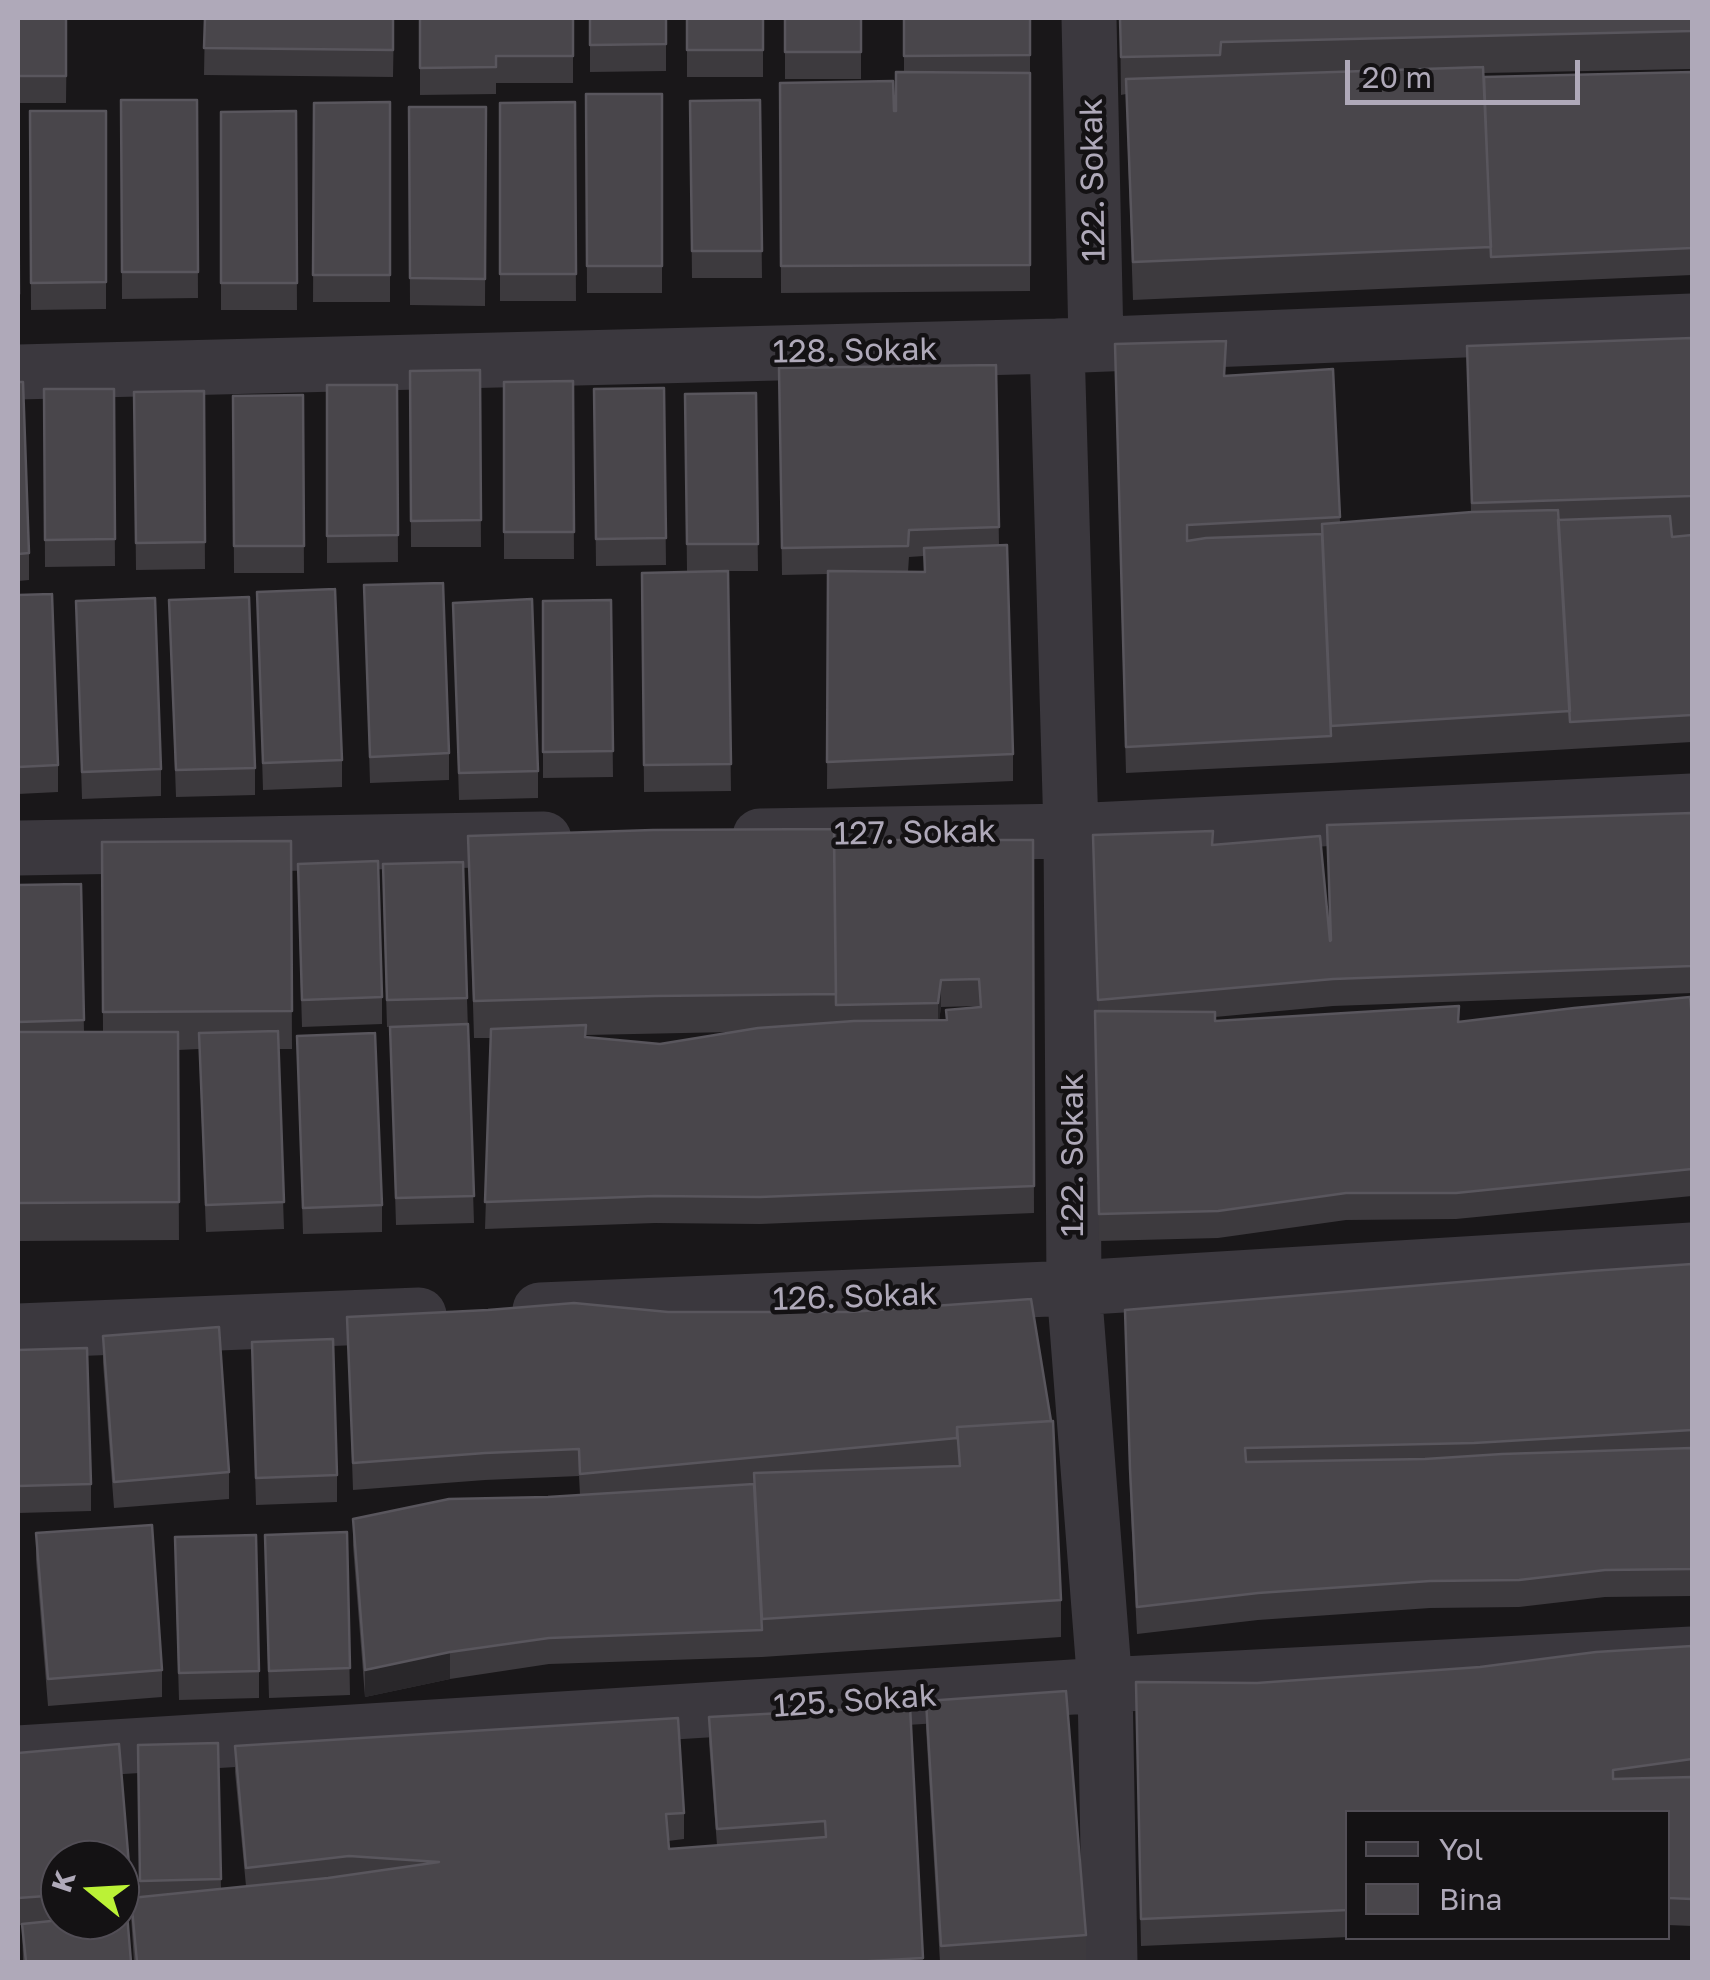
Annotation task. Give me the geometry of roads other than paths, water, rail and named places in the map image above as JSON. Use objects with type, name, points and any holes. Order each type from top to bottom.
[{"type":"street","name":"122. Sokak","points":[[1089,18],[1077,345],[1071,830],[1074,1288],[1106,1685],[1110,1962]]},
{"type":"street","name":"128. Sokak","points":[[18,372],[1077,345],[1692,322]]},
{"type":"street","name":"127. Sokak","points":[[714,836],[1071,830],[1692,802]]},
{"type":"street","points":[[18,848],[594,838]]},
{"type":"street","name":"126. Sokak","points":[[18,1331],[1074,1288],[1692,1250]]},
{"type":"street","name":"125. Sokak","points":[[18,1753],[1106,1685],[1692,1654]]}]
